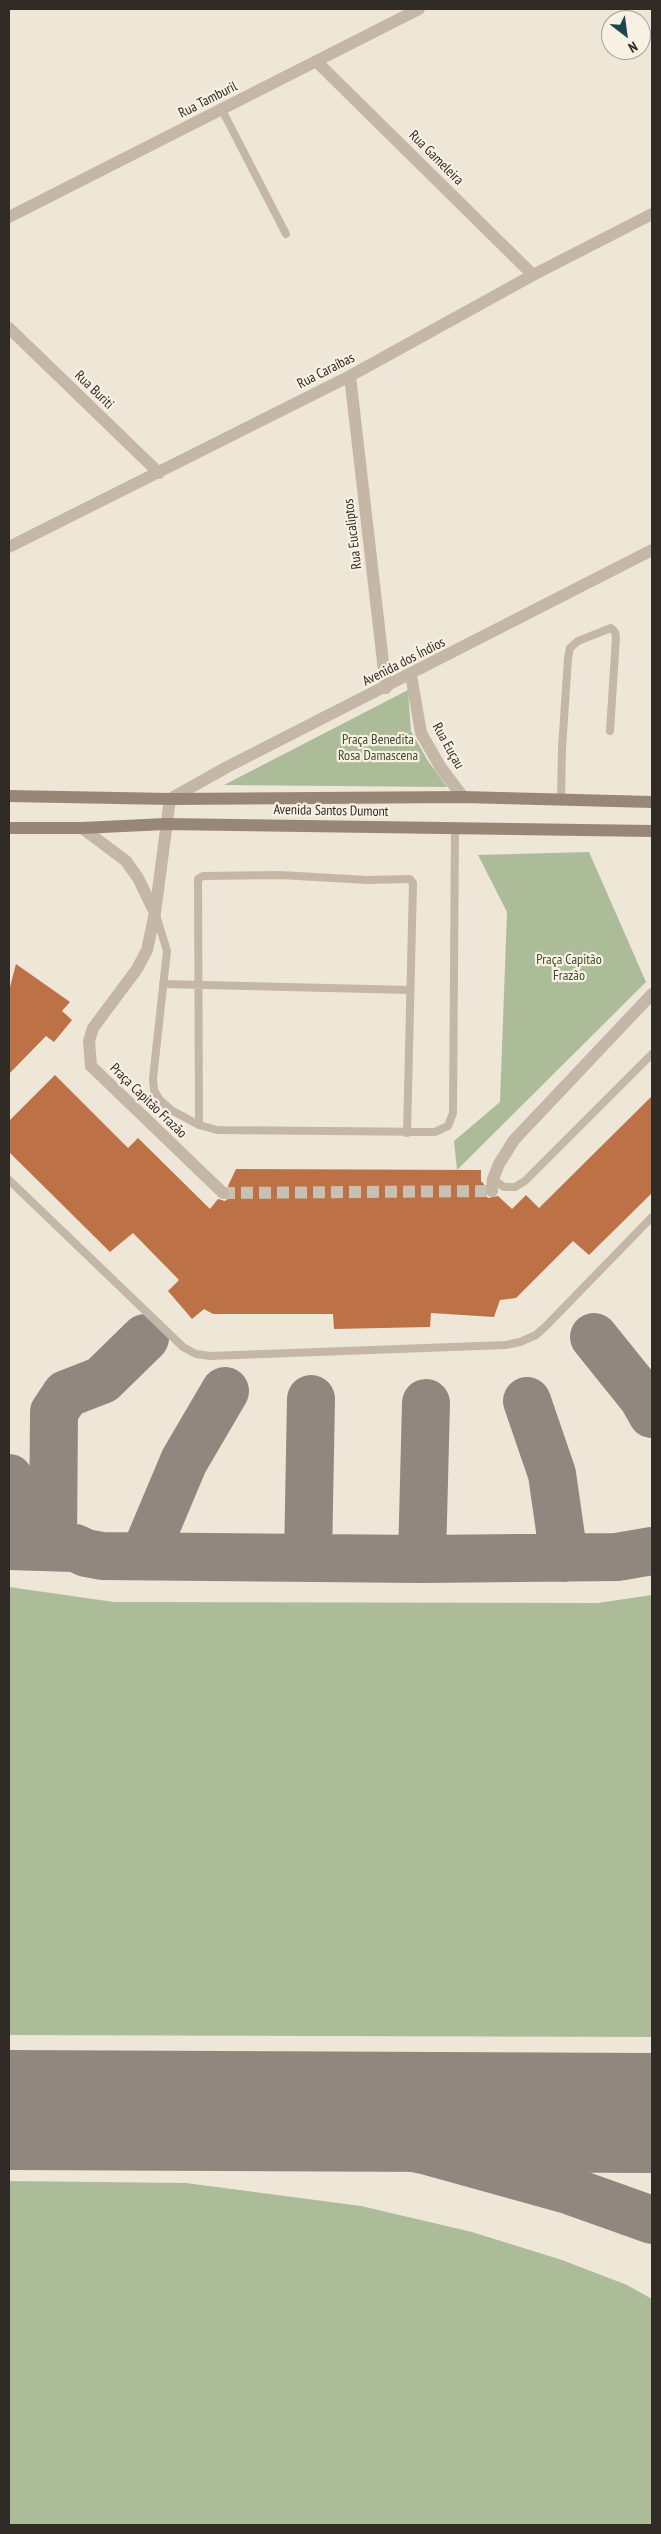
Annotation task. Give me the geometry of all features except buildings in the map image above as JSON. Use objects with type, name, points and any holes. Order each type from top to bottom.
[{"type":"main road","name":"Avenida Santos Dumont","points":[[9,796],[170,799],[463,797],[652,802]]},
{"type":"main road","name":"Avenida Santos Dumont","points":[[9,828],[82,828],[166,824],[652,831]]},
{"type":"street","name":"Rua Tamburil","points":[[9,217],[419,9]]},
{"type":"street","name":"Rua Gameleira","points":[[317,62],[533,276]]},
{"type":"street","name":"Rua Caraíbas","points":[[9,547],[159,474],[350,376],[533,276],[652,214]]},
{"type":"street","name":"Rua Buriti","points":[[9,328],[159,474]]},
{"type":"street","name":"Rua Eucaliptos","points":[[350,376],[386,688]]},
{"type":"street","name":"Avenida dos Índios","points":[[170,799],[227,767],[412,675],[652,550]]},
{"type":"street","name":"Rua Euçau","points":[[412,675],[421,734],[441,768],[463,797]]},
{"type":"street","name":"Praça Capitão Frazão","points":[[170,799],[155,913],[147,950],[137,969],[94,1028],[89,1041],[91,1066],[223,1193]]},
{"type":"street","points":[[82,828],[126,861],[138,878],[155,913]]},
{"type":"street","points":[[492,1185],[514,1140],[652,994]]},
{"type":"lane","points":[[222,110],[286,234]]},
{"type":"lane","points":[[561,799],[562,749],[570,648],[578,641],[611,628],[615,632],[616,637],[610,731]]},
{"type":"lane","points":[[155,913],[167,951],[153,1065],[154,1090],[159,1099],[171,1110],[199,1125],[217,1130],[435,1132],[448,1126],[453,1113],[455,828]]},
{"type":"lane","points":[[199,1125],[200,984],[198,879],[203,876],[280,875],[367,880],[412,880],[407,1133]]},
{"type":"lane","points":[[163,984],[410,990]]},
{"type":"lane","points":[[492,1185],[515,1187],[525,1181],[652,1054]]},
{"type":"lane","points":[[9,1180],[183,1347],[196,1354],[210,1356],[506,1345],[520,1342],[536,1336],[636,1231],[652,1217]]},
{"type":"green space","name":"Praça Benedita Rosa Damascena","points":[[408,690],[411,731],[428,761],[447,787],[224,785]]},
{"type":"green space","name":"Praça Capitão Frazão","points":[[589,852],[646,982],[457,1170],[454,1141],[500,1102],[507,912],[478,855]]},
{"type":"green space","points":[[9,1587],[114,1602],[598,1603],[652,1595],[652,2037],[9,2035]]},
{"type":"green space","points":[[9,2181],[186,2183],[361,2206],[472,2232],[562,2260],[627,2285],[652,2299],[652,2525],[9,2525]]},
{"type":"taxiway","points":[[594,1337],[643,1398],[652,1414]]},
{"type":"taxiway","points":[[53,1546],[54,1412],[66,1394],[102,1380],[145,1338]]},
{"type":"taxiway","points":[[144,1556],[184,1461],[225,1391]]},
{"type":"taxiway","points":[[308,1558],[311,1399]]},
{"type":"taxiway","points":[[527,1401],[552,1474],[564,1558]]},
{"type":"taxiway","points":[[422,1559],[426,1403]]},
{"type":"taxiway","points":[[9,1478],[29,1527],[46,1546]]},
{"type":"taxiway","points":[[9,1546],[75,1548],[86,1553],[102,1556],[422,1559],[617,1557],[652,1551]]},
{"type":"taxiway","points":[[243,2111],[428,2151],[565,2189],[652,2220]]},
{"type":"runway","points":[[9,2110],[652,2113]]},
{"type":"tunnel","points":[[223,1193],[492,1191]]}]
